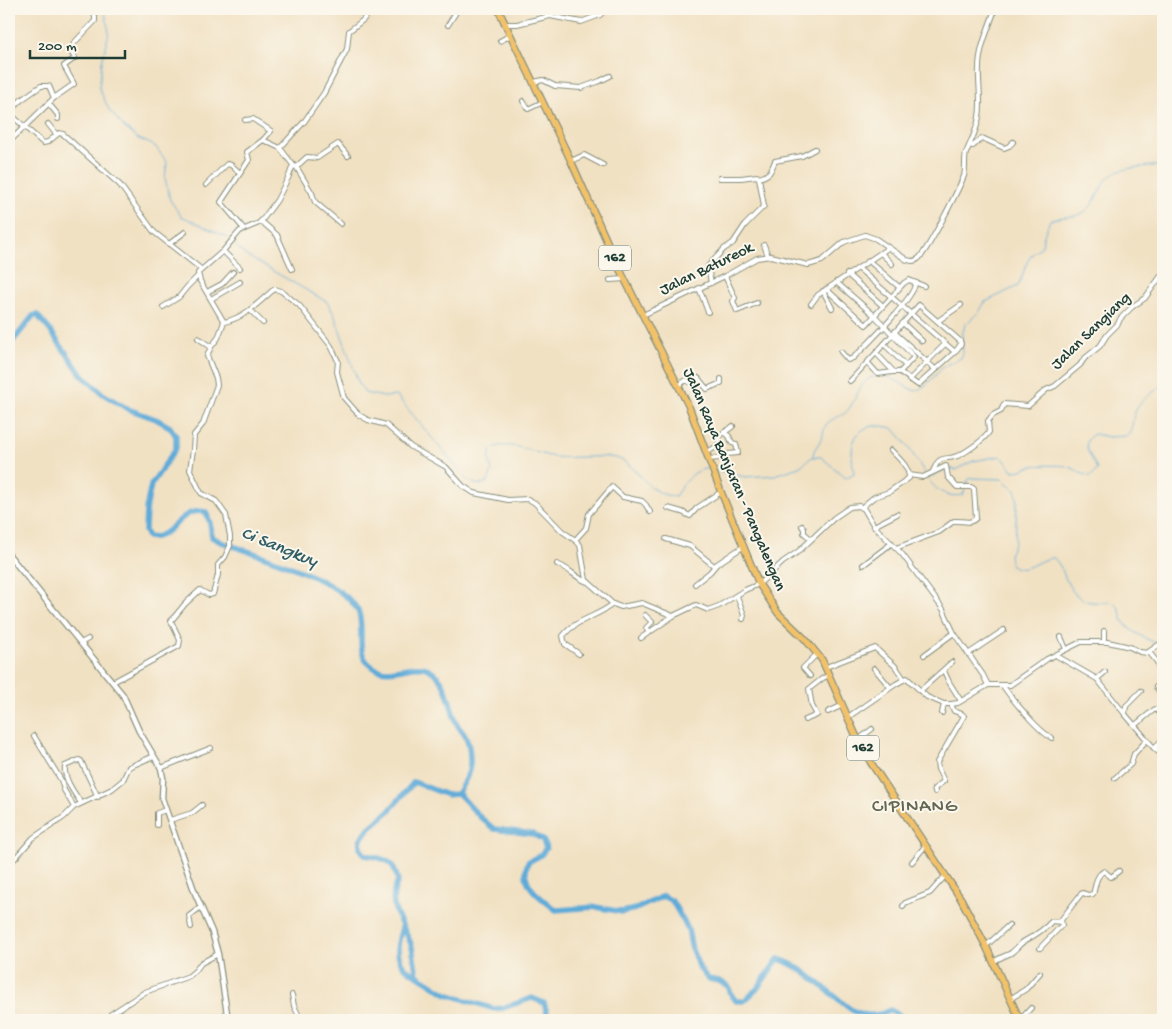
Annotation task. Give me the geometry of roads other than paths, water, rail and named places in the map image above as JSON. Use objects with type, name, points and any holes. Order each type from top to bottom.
[{"type":"main road","name":"Jalan Raya Banjaran - Pangalengan","points":[[498,9],[534,82],[625,279],[689,407],[721,492],[759,584],[778,613],[805,639],[826,667],[858,740],[888,790],[961,899],[986,946],[1020,1020]]},
{"type":"street","points":[[9,142],[54,98],[74,84],[64,66],[75,58],[71,52],[72,46],[95,21],[95,16],[90,9]]},
{"type":"street","points":[[280,148],[304,122],[320,99],[348,49],[349,31],[363,20],[371,9]]},
{"type":"street","points":[[448,25],[458,9]]},
{"type":"street","points":[[506,24],[517,24],[550,16],[581,22],[600,15],[606,9]]},
{"type":"street","name":"Jalan Batureok","points":[[643,315],[726,276],[752,260],[768,256],[808,265],[822,261],[844,242],[865,235],[876,239],[912,262],[921,256],[963,178],[966,156],[979,118],[981,99],[980,58],[995,9]]},
{"type":"street","points":[[500,41],[511,35]]},
{"type":"street","points":[[534,82],[544,80],[555,86],[581,88],[600,82],[610,76]]},
{"type":"street","points":[[54,98],[49,86],[41,86],[21,100],[9,113],[43,143],[48,142],[56,134],[62,133],[115,180],[154,232],[201,269]]},
{"type":"street","points":[[523,101],[528,109],[543,102]]},
{"type":"street","points":[[49,104],[58,115],[58,119]]},
{"type":"street","points":[[244,229],[220,202],[250,158],[246,153],[271,131],[253,119],[245,120]]},
{"type":"street","points":[[48,124],[56,134]]},
{"type":"street","points":[[970,145],[973,146],[982,138],[1004,148],[1013,142]]},
{"type":"street","points":[[263,140],[280,148],[312,193],[315,202],[341,224]]},
{"type":"street","points":[[163,307],[179,297],[198,276],[201,269],[223,251],[244,229],[261,221],[276,200],[294,166],[307,157],[317,158],[338,144],[348,156]]},
{"type":"street","points":[[720,178],[757,176],[760,178],[768,175],[775,161],[802,156],[816,149]]},
{"type":"street","points":[[571,161],[584,154],[602,165]]},
{"type":"street","points":[[206,185],[226,164],[231,165],[240,172]]},
{"type":"street","points":[[711,283],[707,270],[709,266],[724,249],[733,243],[745,225],[764,206],[760,178]]},
{"type":"street","points":[[261,221],[277,236],[292,269]]},
{"type":"street","points":[[169,244],[185,232]]},
{"type":"street","points":[[764,246],[768,256]]},
{"type":"street","points":[[811,304],[815,297],[888,248]]},
{"type":"street","points":[[223,251],[240,268]]},
{"type":"street","points":[[881,252],[892,264]]},
{"type":"street","points":[[869,261],[899,287]]},
{"type":"street","points":[[858,268],[955,352]]},
{"type":"street","points":[[206,292],[222,284],[233,272]]},
{"type":"street","name":"Jalan Sangiang","points":[[933,471],[937,462],[941,459],[954,458],[986,437],[989,432],[988,421],[1001,410],[1004,404],[1028,406],[1080,365],[1084,359],[1100,346],[1120,319],[1145,298],[1163,273]]},
{"type":"street","points":[[847,274],[883,306]]},
{"type":"street","points":[[198,276],[224,322]]},
{"type":"street","points":[[726,276],[735,298],[733,301],[737,311],[756,303]]},
{"type":"street","points":[[610,280],[625,279]]},
{"type":"street","points":[[825,290],[866,325],[899,287],[909,280],[924,286]]},
{"type":"street","points":[[211,299],[240,282]]},
{"type":"street","points":[[836,282],[936,370]]},
{"type":"street","points":[[841,352],[848,360],[851,360],[902,305],[915,288],[915,283]]},
{"type":"street","points":[[699,288],[708,312]]},
{"type":"street","points":[[825,290],[832,308]]},
{"type":"street","points":[[224,322],[238,318],[272,291],[282,291],[307,314],[335,352],[344,398],[359,415],[368,420],[386,425],[411,447],[446,468],[463,486],[474,493],[508,500],[528,499],[532,501],[581,547],[584,575],[588,582],[613,604],[621,607],[642,603],[673,616]]},
{"type":"street","points":[[850,380],[868,363],[920,305],[961,344],[920,385],[916,385],[900,372],[878,374],[868,363]]},
{"type":"street","points":[[938,321],[961,306]]},
{"type":"street","points":[[250,310],[263,323]]},
{"type":"street","points":[[113,682],[178,646],[180,640],[171,621],[197,592],[202,590],[209,595],[213,594],[218,575],[218,564],[225,557],[230,546],[230,536],[224,510],[216,501],[201,493],[190,470],[194,450],[194,435],[203,424],[216,389],[216,378],[208,359],[211,347],[218,338],[224,322]]},
{"type":"street","points":[[902,323],[922,341]]},
{"type":"street","points":[[893,333],[914,358],[900,372]]},
{"type":"street","points":[[198,338],[211,347]]},
{"type":"street","points":[[884,344],[906,366]]},
{"type":"street","points":[[909,380],[945,344]]},
{"type":"street","points":[[876,353],[894,372]]},
{"type":"street","points":[[678,386],[686,380],[691,383],[698,378],[707,389],[721,383],[721,379]]},
{"type":"street","points":[[707,452],[718,446],[719,436],[734,426]]},
{"type":"street","points":[[709,460],[738,453],[736,444],[732,443],[729,436],[724,432]]},
{"type":"street","points":[[891,450],[903,464],[909,475]]},
{"type":"street","points":[[896,548],[939,532],[956,521],[964,523],[976,519],[974,489],[971,487],[957,487],[948,477],[946,468],[933,471],[923,477],[909,475]]},
{"type":"street","points":[[641,638],[673,616],[696,605],[708,610],[759,584],[844,510],[855,506],[862,507],[874,498],[904,483],[909,478],[909,475]]},
{"type":"street","points":[[575,540],[586,528],[589,514],[612,487],[623,497],[642,501],[650,512]]},
{"type":"street","points":[[668,508],[690,516],[697,508],[721,492]]},
{"type":"street","points":[[862,507],[874,526],[892,543],[943,609],[954,633],[988,685]]},
{"type":"street","points":[[874,526],[897,514]]},
{"type":"street","points":[[802,526],[804,533],[811,539]]},
{"type":"street","points":[[666,539],[690,546],[715,566]]},
{"type":"street","points":[[863,565],[892,543]]},
{"type":"street","points":[[695,584],[715,566],[744,546]]},
{"type":"street","points":[[9,555],[123,695],[140,731],[161,768],[163,778],[162,798],[201,907],[212,932],[218,954],[228,1020]]},
{"type":"street","points":[[557,564],[569,569],[584,582],[588,582]]},
{"type":"street","points":[[737,596],[744,615],[743,619]]},
{"type":"street","points":[[579,654],[565,644],[563,636],[570,628],[582,620],[600,613],[613,604]]},
{"type":"street","points":[[645,615],[652,623],[646,628],[649,632]]},
{"type":"street","points":[[968,654],[1004,630]]},
{"type":"street","points":[[1104,631],[1104,642]]},
{"type":"street","points":[[924,656],[954,633]]},
{"type":"street","points":[[1061,637],[1066,649]]},
{"type":"street","points":[[81,643],[88,639]]},
{"type":"street","points":[[848,717],[904,679],[909,678],[920,691],[932,700],[951,704],[961,701],[988,685],[1010,685],[1066,649],[1085,642],[1104,642],[1130,646],[1140,652],[1148,652],[1159,644]]},
{"type":"street","points":[[826,667],[875,648],[896,666],[904,679]]},
{"type":"street","points":[[1148,652],[1157,662],[1163,681],[1156,687],[1163,696]]},
{"type":"street","points":[[810,676],[803,668],[817,654]]},
{"type":"street","points":[[1057,656],[1097,679],[1124,714],[1163,756]]},
{"type":"street","points":[[920,691],[952,662]]},
{"type":"street","points":[[874,668],[890,688]]},
{"type":"street","points":[[944,671],[949,684],[961,701]]},
{"type":"street","points":[[1097,679],[1105,672]]},
{"type":"street","points":[[805,720],[817,715],[812,706],[809,689],[830,675]]},
{"type":"street","points":[[1003,686],[1022,711],[1052,738]]},
{"type":"street","points":[[1124,714],[1126,706],[1141,691]]},
{"type":"street","points":[[942,712],[944,704]]},
{"type":"street","points":[[935,792],[934,789],[944,781],[938,769],[939,758],[964,715],[954,711],[951,704]]},
{"type":"street","points":[[828,712],[842,705]]},
{"type":"street","points":[[1136,725],[1155,709],[1162,712]]},
{"type":"street","points":[[858,740],[872,729]]},
{"type":"street","points":[[34,736],[62,780],[64,790],[74,807]]},
{"type":"street","points":[[1115,778],[1131,764],[1134,754],[1147,740]]},
{"type":"street","points":[[1154,748],[1163,740]]},
{"type":"street","points":[[161,768],[211,748]]},
{"type":"street","points":[[9,865],[33,838],[64,817],[74,807],[112,789],[124,778],[128,768],[154,756]]},
{"type":"street","points":[[81,803],[64,770],[65,766],[79,760],[98,797]]},
{"type":"street","points":[[170,820],[192,813],[202,805]]},
{"type":"street","points":[[157,825],[157,814],[166,810]]},
{"type":"street","points":[[912,862],[926,845]]},
{"type":"street","points":[[1040,948],[1062,925],[1060,922],[1081,893],[1093,894],[1102,871],[1110,877],[1119,871]]},
{"type":"street","points":[[903,906],[905,903],[932,892],[946,875]]},
{"type":"street","points":[[192,927],[190,915],[201,907]]},
{"type":"street","points":[[993,962],[1031,939],[1052,921],[1060,922]]},
{"type":"street","points":[[986,946],[1009,925]]},
{"type":"street","points":[[111,1014],[145,992],[189,976],[201,963],[218,954]]},
{"type":"street","points":[[1010,1000],[1026,988],[1040,973]]},
{"type":"street","points":[[292,995],[294,1007],[301,1020]]},
{"type":"street","points":[[1020,1020],[1031,1008]]},
{"type":"waterway","points":[[104,9],[109,32],[102,62],[99,88],[109,110],[124,127],[137,138],[155,146],[167,162],[165,178],[170,200],[181,216],[227,237],[245,255],[327,302],[334,314],[359,384],[365,393],[384,397],[397,396],[468,481],[479,485],[488,482],[492,471],[489,458],[491,449],[498,446],[514,446],[554,457],[606,457],[619,459],[634,469],[651,487],[665,495],[675,496],[685,482],[694,474],[698,471],[709,469]]},
{"type":"waterway","points":[[813,456],[828,422],[843,415],[848,410],[866,381],[877,376],[883,376],[916,391],[926,385],[944,366],[961,358],[963,353],[962,335],[965,325],[979,312],[985,302],[1018,286],[1028,260],[1042,246],[1050,220],[1081,214],[1087,210],[1108,178],[1119,171],[1163,165]]},
{"type":"waterway","name":"Ci Sangkuy","points":[[9,346],[33,316],[37,315],[82,375],[103,394],[128,409],[156,419],[170,427],[176,436],[176,448],[151,485],[146,509],[145,531],[148,537],[162,535],[191,513],[198,511],[206,512],[212,537],[317,578],[349,600],[358,611],[360,618],[363,656],[373,667],[386,671],[423,667],[429,669],[440,679],[447,693],[457,724],[468,743],[470,765],[466,778],[457,794],[447,795],[414,782],[389,811],[369,828],[360,840],[360,848],[365,855],[383,859],[394,868],[398,881],[394,890],[394,907],[412,947],[417,975],[447,994],[494,1009],[503,1008],[532,998],[544,1003],[547,1013],[545,1020]]},
{"type":"waterway","points":[[927,477],[948,468],[956,470],[973,461],[1001,456],[1014,471],[1049,465],[1069,467],[1084,475],[1091,476],[1097,470],[1088,451],[1087,442],[1089,438],[1094,434],[1109,437],[1127,436],[1131,431],[1134,413],[1138,406],[1163,385]]},
{"type":"waterway","points":[[715,470],[745,477],[775,475],[799,467],[812,457],[821,457],[846,478],[854,473],[852,452],[855,438],[865,429],[877,426],[893,428],[907,445],[925,473]]},
{"type":"waterway","points":[[928,478],[938,490],[957,496],[963,495],[968,480],[971,478],[1002,479],[1015,490],[1017,496],[1015,541],[1009,555],[1011,565],[1022,568],[1048,558],[1054,558],[1076,595],[1087,601],[1115,604],[1126,625],[1144,638],[1158,644]]},
{"type":"waterway","points":[[458,793],[494,829],[533,834],[543,840],[546,848],[541,855],[528,862],[526,877],[533,890],[556,910],[596,907],[622,912],[636,909],[663,896],[672,901],[688,929],[692,950],[700,969],[708,979],[719,981],[728,986],[736,1001],[744,1001],[757,989],[778,959],[802,970],[852,1010],[871,1015],[881,1014],[890,1010],[906,1020]]},
{"type":"waterway","points":[[402,928],[398,943],[399,956],[404,967],[417,975]]},
{"type":"district","name":"CIPINANG","points":[[915,807]]}]
